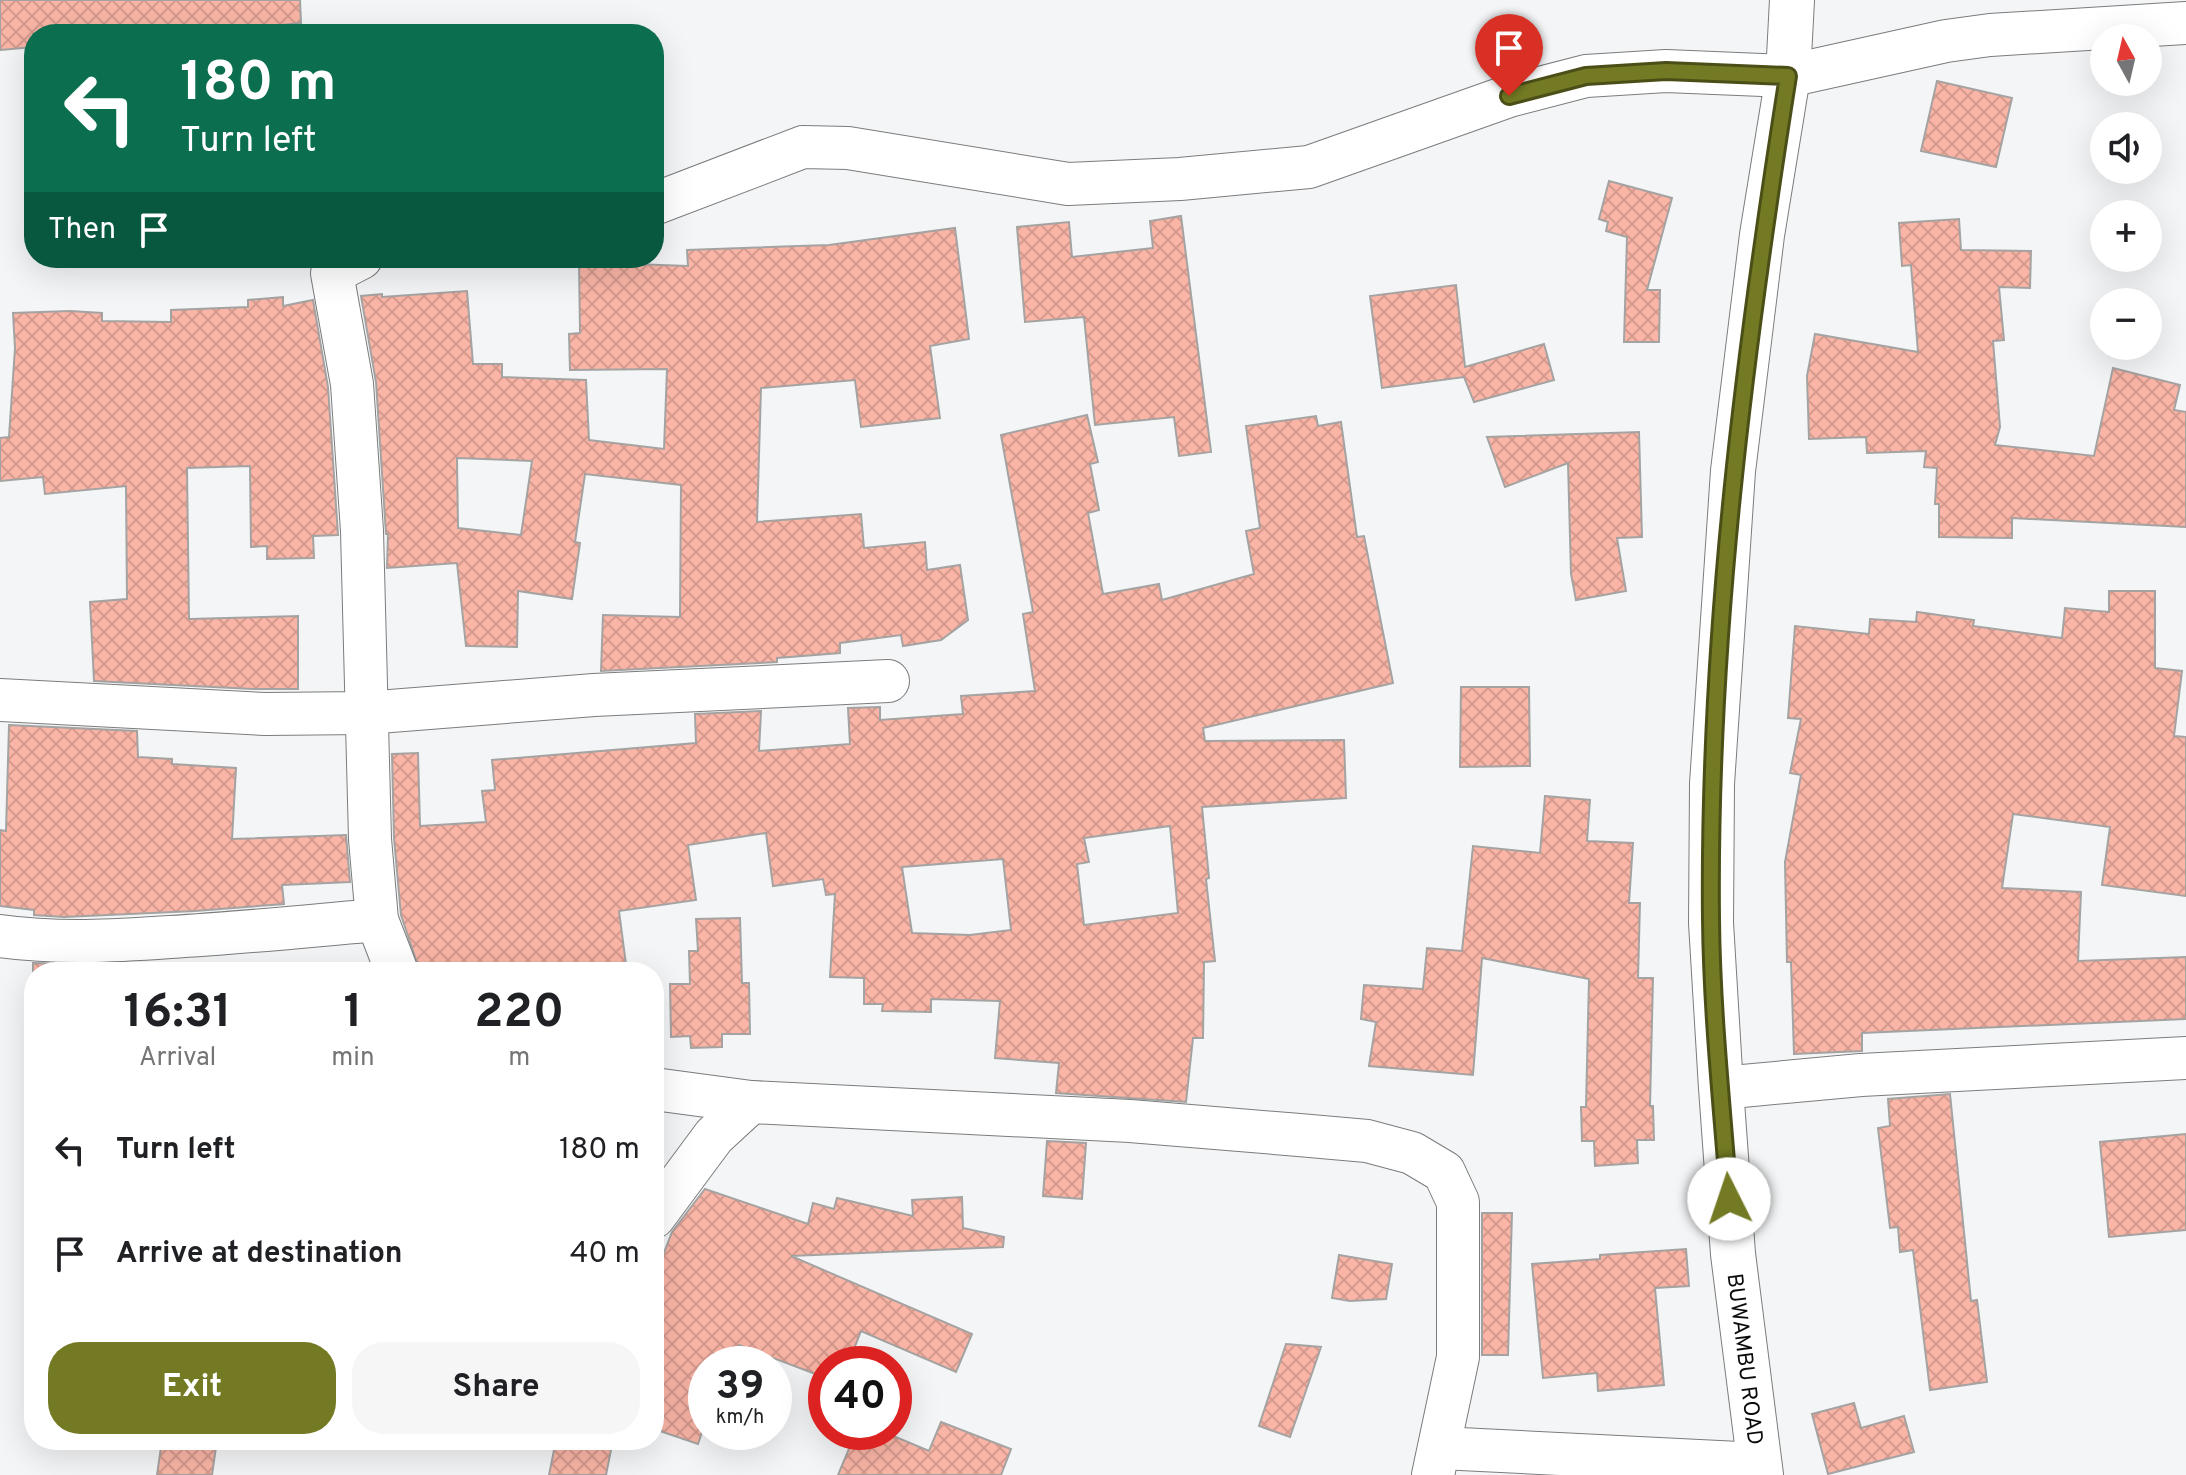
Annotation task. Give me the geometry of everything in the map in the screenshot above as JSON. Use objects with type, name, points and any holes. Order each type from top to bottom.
[{"type":"street","name":"BUWAMBU ROAD","points":[[1760,1469],[1733,1254],[1721,1088],[1711,908],[1712,784],[1737,439],[1762,235],[1788,76],[1792,0]]},
{"type":"street","points":[[664,200],[803,147],[848,148],[1068,184],[1180,179],[1309,167],[1509,96],[1586,76],[1666,71],[1788,76],[1946,41],[1990,35],[2186,23]]},
{"type":"street","points":[[342,268],[332,273],[352,384],[362,531],[370,839],[377,920],[393,962]]},
{"type":"street","points":[[0,700],[265,714],[365,713],[594,695],[888,681]]},
{"type":"street","points":[[0,936],[98,942],[377,920]]},
{"type":"street","points":[[1721,1088],[1861,1075],[2186,1058]]},
{"type":"street","points":[[664,1090],[751,1102],[1130,1121],[1367,1141],[1412,1153],[1444,1172],[1458,1202],[1458,1357],[1436,1462],[1760,1469]]},
{"type":"street","points":[[664,1204],[714,1136],[751,1102]]},
{"type":"building","points":[[0,0],[300,0],[301,23],[24,24],[24,48],[0,50]]},
{"type":"building","points":[[1937,81],[2012,98],[1996,167],[1921,151]]},
{"type":"building","points":[[1609,181],[1672,198],[1647,290],[1660,290],[1659,342],[1624,342],[1627,237],[1606,231],[1608,222],[1599,219]]},
{"type":"building","points":[[1181,216],[1211,452],[1179,456],[1174,417],[1095,425],[1084,317],[1025,322],[1017,227],[1069,222],[1072,257],[1153,248],[1150,221]]},
{"type":"building","points":[[1959,219],[1961,250],[2031,251],[2030,288],[1999,287],[2004,340],[1993,341],[2000,427],[1995,445],[2094,456],[2113,368],[2180,385],[2174,410],[2186,412],[2186,527],[2012,518],[2012,538],[1939,537],[1939,504],[1935,504],[1937,468],[1924,467],[1926,451],[1867,453],[1866,437],[1809,439],[1807,376],[1815,334],[1918,352],[1911,265],[1902,266],[1899,223]]},
{"type":"building","points":[[955,228],[969,339],[930,346],[940,418],[861,427],[855,380],[761,388],[757,522],[861,514],[864,548],[925,542],[927,570],[960,565],[968,620],[941,640],[903,646],[901,635],[840,643],[840,653],[777,658],[777,662],[601,671],[603,615],[680,617],[681,485],[585,474],[575,542],[580,543],[572,599],[518,591],[517,647],[466,646],[457,563],[387,568],[388,534],[376,382],[361,296],[467,291],[473,364],[502,364],[502,377],[586,380],[589,440],[664,449],[667,369],[570,370],[569,334],[580,333],[579,268],[688,266],[687,250],[829,245]],"holes":[[[457,458],[532,461],[521,535],[458,528]]]},
{"type":"building","points":[[1456,285],[1465,367],[1544,344],[1554,380],[1474,402],[1464,377],[1382,388],[1370,296]]},
{"type":"building","points":[[283,297],[283,306],[313,300],[328,387],[338,535],[313,536],[314,558],[267,559],[267,546],[251,547],[250,466],[187,468],[189,619],[298,616],[298,689],[94,681],[90,602],[127,599],[126,486],[45,494],[43,477],[0,481],[0,438],[9,437],[15,348],[13,313],[70,311],[102,313],[102,321],[171,322],[171,310],[248,307],[248,300]]},
{"type":"building","points":[[1087,415],[1098,462],[1090,464],[1099,510],[1088,513],[1103,594],[1159,584],[1162,600],[1254,574],[1246,531],[1260,528],[1246,426],[1316,416],[1318,426],[1341,422],[1357,537],[1364,536],[1393,683],[1203,728],[1205,741],[1344,740],[1346,798],[1202,807],[1215,961],[1204,962],[1203,1038],[1193,1038],[1186,1102],[1056,1093],[1059,1063],[995,1058],[1000,1001],[931,999],[931,1012],[882,1011],[883,1004],[864,1004],[864,978],[830,977],[835,894],[826,895],[823,879],[773,886],[766,833],[688,845],[696,900],[619,911],[626,962],[417,962],[401,915],[394,838],[392,754],[418,753],[420,826],[486,822],[482,791],[495,790],[492,760],[696,743],[695,714],[761,711],[759,751],[850,744],[848,708],[880,707],[880,720],[963,714],[961,696],[1035,691],[1023,614],[1033,612],[1001,435]],"holes":[[[1170,826],[1178,913],[1084,925],[1077,864],[1089,862],[1084,838]],[[1003,859],[1011,930],[970,935],[912,933],[902,867]]]},
{"type":"building","points":[[1639,432],[1642,537],[1617,538],[1626,591],[1576,600],[1571,574],[1568,463],[1505,487],[1487,437]]},
{"type":"building","points":[[2109,591],[2155,591],[2155,668],[2182,671],[2174,736],[2186,737],[2186,896],[2102,885],[2110,827],[2013,814],[2002,888],[2081,892],[2078,961],[2186,957],[2186,1019],[1862,1033],[1862,1051],[1794,1054],[1791,962],[1787,962],[1785,862],[1801,775],[1790,773],[1801,719],[1788,718],[1795,626],[1869,634],[1870,619],[1916,622],[1917,612],[1974,620],[1973,626],[2062,638],[2065,608],[2109,612]]},
{"type":"building","points":[[1461,687],[1529,687],[1530,766],[1460,767]]},
{"type":"building","points":[[9,725],[137,731],[138,757],[172,759],[172,764],[236,768],[232,839],[346,835],[350,882],[282,885],[284,904],[195,911],[64,917],[34,915],[34,910],[0,906],[0,830],[6,831]]},
{"type":"building","points":[[1545,796],[1590,800],[1587,841],[1633,843],[1629,903],[1640,903],[1638,978],[1653,978],[1650,1106],[1653,1106],[1654,1140],[1637,1140],[1638,1163],[1595,1166],[1594,1141],[1582,1141],[1581,1107],[1586,1107],[1589,979],[1482,958],[1473,1075],[1369,1066],[1376,1022],[1361,1019],[1364,985],[1423,989],[1427,948],[1462,951],[1473,846],[1540,853]]},
{"type":"building","points":[[740,918],[742,983],[749,983],[750,1034],[722,1034],[722,1047],[691,1048],[690,1036],[671,1037],[670,984],[690,984],[689,951],[698,951],[696,919]]},
{"type":"building","points":[[1950,1094],[1971,1301],[1977,1300],[1987,1382],[1930,1390],[1913,1250],[1900,1252],[1898,1227],[1890,1228],[1878,1128],[1890,1126],[1888,1099]]},
{"type":"building","points":[[2186,1134],[2186,1230],[2109,1237],[2100,1142]]},
{"type":"building","points":[[1047,1141],[1086,1143],[1082,1199],[1043,1196]]},
{"type":"building","points":[[705,1189],[808,1224],[813,1203],[834,1209],[837,1198],[913,1216],[912,1200],[962,1197],[963,1228],[1004,1237],[1003,1247],[791,1256],[972,1334],[956,1372],[912,1353],[912,1346],[896,1346],[861,1331],[855,1346],[808,1346],[808,1371],[792,1365],[792,1346],[688,1346],[688,1441],[664,1432],[664,1253],[672,1232]]},
{"type":"building","points":[[1482,1213],[1512,1213],[1508,1355],[1482,1355]]},
{"type":"building","points":[[1686,1249],[1689,1286],[1655,1288],[1664,1385],[1598,1391],[1597,1373],[1543,1378],[1532,1264]]},
{"type":"building","points":[[1339,1255],[1392,1264],[1386,1299],[1350,1301],[1332,1298]]},
{"type":"building","points":[[1286,1344],[1321,1347],[1290,1437],[1259,1426]]},
{"type":"building","points":[[1854,1403],[1861,1428],[1904,1416],[1914,1452],[1828,1474],[1812,1414]]},
{"type":"building","points":[[941,1422],[1011,1449],[1001,1475],[838,1475],[848,1450],[912,1450],[912,1444],[929,1451]]},
{"type":"building","points":[[161,1450],[216,1450],[212,1475],[157,1475]]},
{"type":"building","points":[[554,1450],[611,1450],[606,1475],[549,1475]]},
{"type":"route","points":[[1509,96],[1586,76],[1666,71],[1788,76],[1762,235],[1733,471],[1712,784],[1711,923],[1729,1199]]}]
